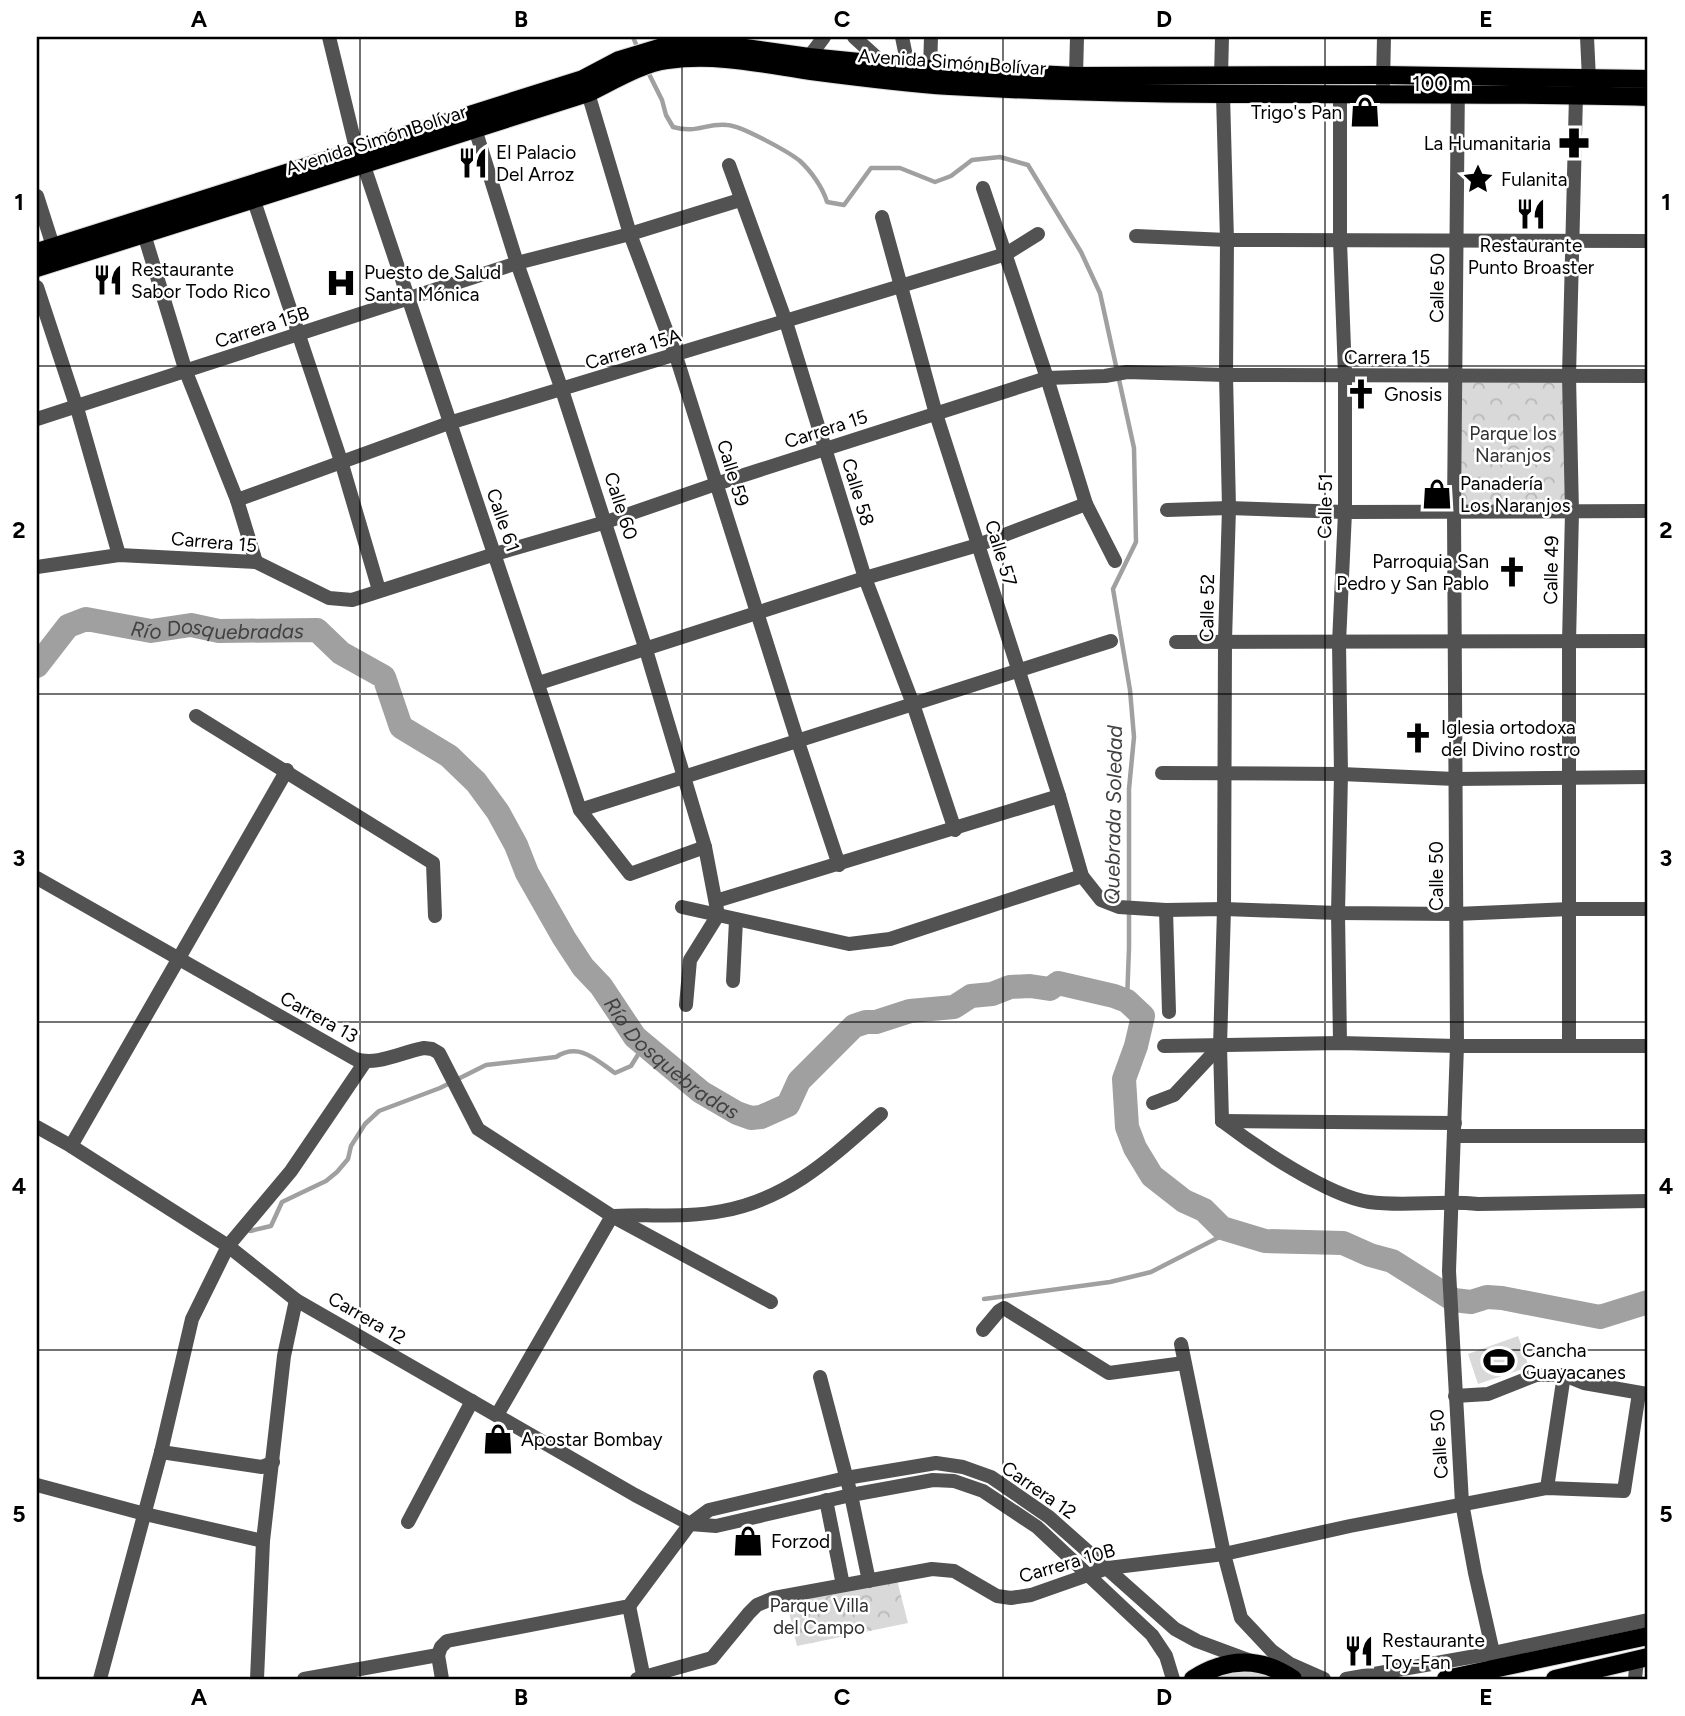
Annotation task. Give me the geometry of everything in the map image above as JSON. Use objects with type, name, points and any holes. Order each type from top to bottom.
[{"type":"main road","name":"Avenida Simón Bolívar","points":[[45,249],[360,159],[474,122],[583,79],[663,53],[731,46],[930,69],[1076,76],[1383,75],[1458,86],[1576,95],[1648,97]]},
{"type":"main road","name":"Avenida Simón Bolívar","points":[[663,53],[730,58],[810,71],[947,86],[1223,95],[1383,95],[1458,86],[1589,79],[1648,79]]},
{"type":"main road","name":"Avenida Simón Bolívar","points":[[474,122],[588,93],[622,67]]},
{"type":"main road","name":"Avenida Simón Bolívar","points":[[37,268],[254,201],[360,159]]},
{"type":"main road","points":[[1446,1679],[1495,1662],[1648,1636]]},
{"type":"main road","points":[[1555,1679],[1643,1658]]},
{"type":"main road","points":[[1193,1679],[1220,1665],[1251,1661],[1275,1668],[1293,1679]]},
{"type":"street","name":"Calle 61","points":[[329,37],[360,159],[580,810],[630,874],[705,847]]},
{"type":"street","points":[[809,57],[824,37]]},
{"type":"street","points":[[854,37],[885,65]]},
{"type":"street","points":[[902,37],[908,66]]},
{"type":"street","points":[[930,69],[931,37]]},
{"type":"street","points":[[1076,76],[1077,37]]},
{"type":"street","points":[[1221,77],[1222,37]]},
{"type":"street","points":[[1383,95],[1384,37]]},
{"type":"street","points":[[1587,37],[1589,79]]},
{"type":"street","name":"Calle 50","points":[[1458,86],[1454,511],[1457,1046],[1449,1271],[1462,1503],[1495,1662]]},
{"type":"street","name":"Calle 59","points":[[588,93],[630,234],[676,356],[756,613],[839,865]]},
{"type":"street","name":"Calle 52","points":[[1222,1121],[1220,1046],[1228,508],[1227,240],[1223,95]]},
{"type":"street","name":"Calle 49","points":[[1569,1046],[1569,642],[1572,512],[1569,376],[1576,95]]},
{"type":"street","name":"Calle 51","points":[[1340,96],[1340,241],[1345,375],[1345,512],[1339,643],[1340,1043]]},
{"type":"street","name":"Calle 60","points":[[474,122],[517,263],[562,390],[646,650],[705,847],[717,908]]},
{"type":"street","name":"Calle 58","points":[[729,165],[786,322],[865,578],[913,704],[955,830]]},
{"type":"street","points":[[983,188],[1086,504],[1115,561]]},
{"type":"street","points":[[37,196],[45,249]]},
{"type":"street","name":"Carrera 15B","points":[[37,419],[517,263],[630,234],[740,200]]},
{"type":"street","points":[[254,201],[341,461],[379,590]]},
{"type":"street","name":"Calle 57","points":[[882,218],[936,414],[1059,796],[1082,876],[1096,895],[1107,904],[1166,910]]},
{"type":"street","points":[[144,234],[186,372],[237,500],[256,562]]},
{"type":"street","name":"Carrera 15A","points":[[237,500],[449,423],[1006,254],[1038,234]]},
{"type":"street","points":[[1136,236],[1227,240],[1648,241]]},
{"type":"street","points":[[37,287],[120,555]]},
{"type":"street","name":"Carrera 15","points":[[37,567],[120,555],[256,562],[329,598],[352,600],[606,522],[1047,378],[1105,376],[1127,372],[1226,375],[1648,376]]},
{"type":"street","points":[[539,683],[865,578],[978,545],[1086,504]]},
{"type":"street","points":[[1167,510],[1228,508],[1345,512],[1648,511]]},
{"type":"street","points":[[580,810],[1111,641]]},
{"type":"street","points":[[1176,642],[1648,642]]},
{"type":"street","points":[[196,716],[433,863],[435,916]]},
{"type":"street","points":[[71,1146],[287,771]]},
{"type":"street","points":[[1162,774],[1341,774],[1455,779],[1648,777]]},
{"type":"street","points":[[682,907],[717,908],[839,865],[1059,796]]},
{"type":"street","points":[[717,908],[736,920],[849,944],[869,943],[890,939],[1082,876]]},
{"type":"street","name":"Carrera 13","points":[[37,878],[355,1059],[365,1062],[413,1050],[432,1049],[439,1053],[478,1129],[612,1216],[771,1302]]},
{"type":"street","points":[[686,1005],[690,960],[717,908]]},
{"type":"street","points":[[1169,1012],[1166,910],[1456,914],[1648,909]]},
{"type":"street","points":[[733,981],[736,920]]},
{"type":"street","points":[[1164,1046],[1340,1043],[1648,1046]]},
{"type":"street","points":[[1153,1103],[1174,1095],[1220,1046]]},
{"type":"street","points":[[100,1679],[161,1452],[192,1319],[228,1246],[291,1171],[365,1062]]},
{"type":"street","points":[[498,1415],[612,1216],[721,1212],[741,1206],[802,1180],[821,1167],[881,1114]]},
{"type":"street","points":[[1222,1121],[1648,1136]]},
{"type":"street","points":[[1222,1121],[1283,1162],[1347,1196],[1366,1202],[1395,1205],[1452,1201],[1478,1204],[1648,1201]]},
{"type":"street","name":"Carrera 12","points":[[37,1127],[228,1246],[296,1300],[690,1524],[716,1526],[826,1500],[933,1480],[954,1481],[984,1491],[1037,1527],[1159,1643],[1173,1679]]},
{"type":"street","points":[[257,1679],[263,1541],[284,1356],[296,1300]]},
{"type":"street","points":[[984,1330],[1004,1308],[1109,1373],[1184,1363]]},
{"type":"street","points":[[1181,1344],[1224,1554],[1241,1618],[1255,1636],[1290,1664],[1324,1679]]},
{"type":"street","points":[[1547,1488],[1564,1375]]},
{"type":"street","points":[[1455,1395],[1488,1394],[1536,1376],[1564,1375],[1584,1383],[1643,1393]]},
{"type":"street","points":[[820,1377],[869,1581]]},
{"type":"street","name":"Carrera 10B","points":[[642,1679],[712,1658],[757,1605],[774,1598],[944,1569],[954,1571],[997,1596],[1011,1598],[1031,1595],[1108,1568],[1224,1554],[1462,1503],[1547,1488],[1624,1491],[1643,1393]]},
{"type":"street","points":[[408,1522],[472,1401]]},
{"type":"street","points":[[161,1452],[262,1467],[273,1462]]},
{"type":"street","name":"Carrera 12","points":[[690,1524],[709,1510],[846,1478],[936,1463],[963,1467],[990,1477],[1049,1517],[1175,1629],[1197,1641],[1251,1661]]},
{"type":"street","points":[[984,1491],[990,1477]]},
{"type":"street","points":[[37,1485],[145,1514],[263,1541]]},
{"type":"street","points":[[826,1500],[843,1586]]},
{"type":"street","points":[[442,1679],[438,1656],[447,1641],[629,1606],[690,1524]]},
{"type":"street","points":[[629,1606],[642,1679]]},
{"type":"street","points":[[1346,1679],[1495,1662],[1648,1620]]},
{"type":"street","points":[[304,1679],[438,1656]]},
{"type":"street","points":[[1635,1679],[1643,1658]]},
{"type":"green space","name":"Parque los Naranjos","points":[[1455,376],[1569,376],[1572,512],[1454,511]]},
{"type":"green space","name":"Cancha Guayacanes","points":[[1518,1336],[1529,1367],[1478,1384],[1468,1354]]},
{"type":"green space","name":"Parque Villa del Campo","points":[[896,1576],[908,1623],[797,1646],[785,1596]]},
{"type":"green space","points":[[1220,1665],[1293,1679],[1193,1679]]},
{"type":"waterway","name":"Quebrada Soledad","points":[[633,37],[638,49]]},
{"type":"waterway","name":"Quebrada Soledad","points":[[647,70],[673,127],[695,129],[727,125],[753,134],[800,161],[816,180],[827,202],[844,205],[871,168],[900,168],[935,182],[951,176],[972,160],[1000,157],[1028,165],[1081,252],[1100,293],[1134,448],[1136,542],[1113,589],[1130,690],[1134,737],[1129,789],[1127,1001]]},
{"type":"waterway","name":"Río Dosquebradas","points":[[37,666],[68,626],[86,619],[151,631],[191,625],[219,631],[317,630],[341,653],[384,677],[401,727],[449,756],[476,782],[498,812],[527,873],[564,938],[635,1037],[701,1092],[737,1113],[751,1118],[761,1117],[788,1105],[799,1081],[854,1026],[910,1011],[954,1007],[971,996],[992,994],[1010,987],[1050,989],[1058,983],[1127,1001],[1143,1016],[1124,1079],[1127,1127],[1135,1148],[1152,1176],[1184,1201],[1204,1210],[1222,1228],[1265,1241],[1343,1243],[1392,1261],[1454,1300],[1471,1302],[1487,1297],[1502,1298],[1600,1317],[1648,1302]]},
{"type":"waterway","points":[[250,1231],[271,1226],[282,1202],[326,1181],[337,1172],[348,1159],[351,1146],[365,1124],[379,1111],[440,1088],[486,1065],[556,1057],[573,1051],[587,1054],[615,1073],[631,1066],[639,1053],[646,1049]]},
{"type":"waterway","points":[[984,1299],[1110,1282],[1151,1272],[1233,1230]]},
{"type":"place","name":"Trigo's Pan","points":[[1365,112]]},
{"type":"place","name":"La Humanitaria","points":[[1574,143]]},
{"type":"place","name":"El Palacio Del Arroz","points":[[473,163]]},
{"type":"place","name":"Fulanita","points":[[1478,179]]},
{"type":"place","name":"Restaurante Punto Broaster","points":[[1531,214]]},
{"type":"place","name":"Restaurante Sabor Todo Rico","points":[[108,280]]},
{"type":"place","name":"Puesto de Salud Santa Mónica","points":[[341,283]]},
{"type":"place","name":"Gnosis","points":[[1361,394]]},
{"type":"place","name":"Panadería Los Naranjos","points":[[1437,494]]},
{"type":"place","name":"Parroquia San Pedro y San Pablo","points":[[1512,572]]},
{"type":"place","name":"Iglesia ortodoxa del Divino rostro","points":[[1418,738]]},
{"type":"place","name":"Cancha Guayacanes","points":[[1499,1361]]},
{"type":"place","name":"Apostar Bombay","points":[[498,1439]]},
{"type":"place","name":"Forzod","points":[[748,1541]]},
{"type":"place","name":"Restaurante Toy-Fan","points":[[1359,1651]]}]
